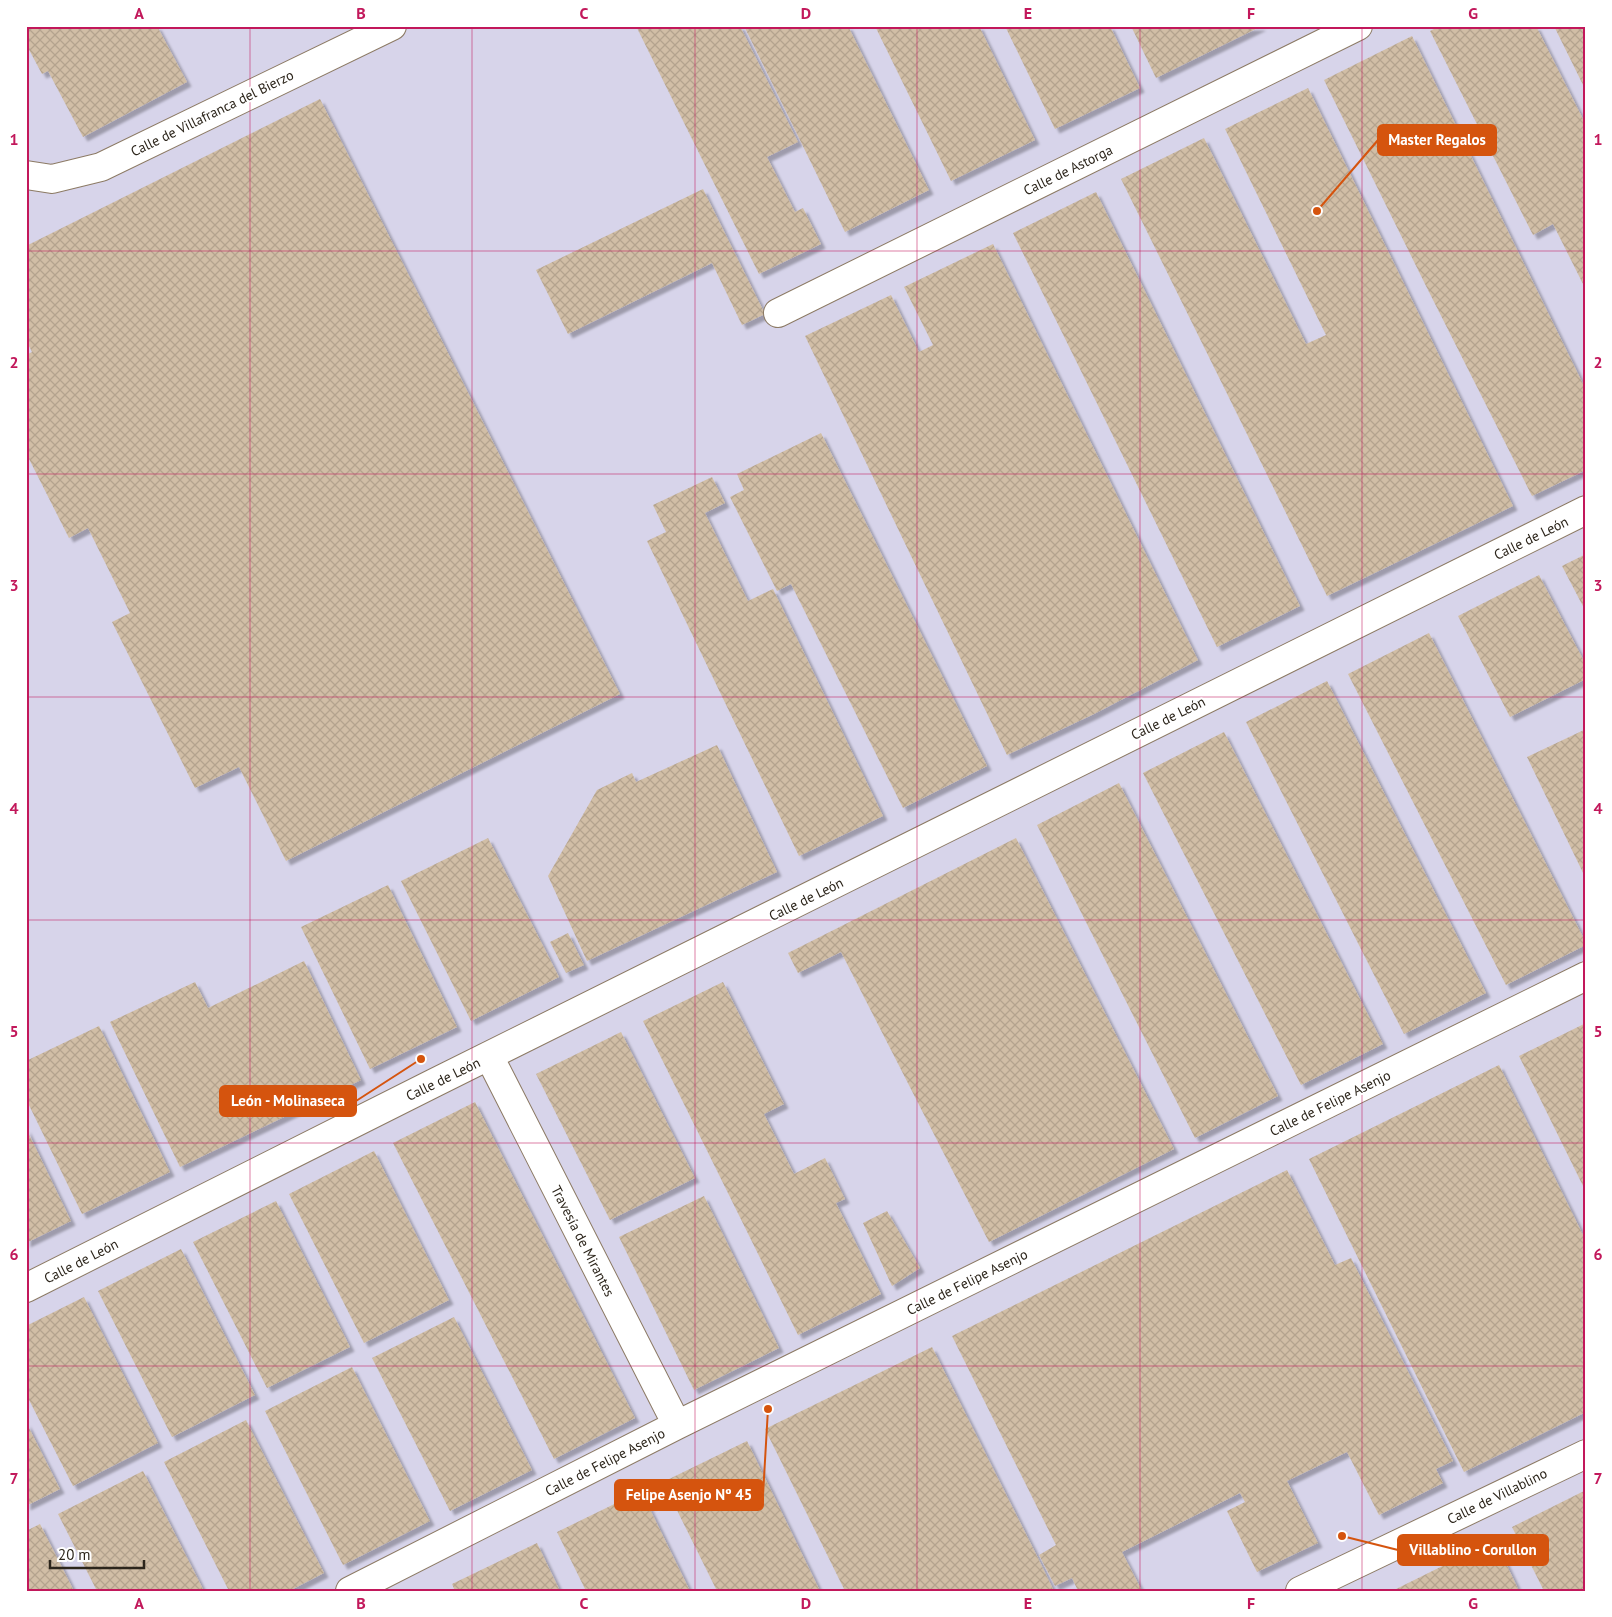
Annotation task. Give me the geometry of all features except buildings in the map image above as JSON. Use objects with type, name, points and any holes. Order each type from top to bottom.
[{"type":"street","name":"Calle de Villafranca del Bierzo","points":[[26,175],[52,179],[101,167],[392,26]]},
{"type":"street","name":"Calle de Astorga","points":[[778,313],[1358,26]]},
{"type":"street","name":"Calle de León","points":[[26,1288],[1586,510]]},
{"type":"street","name":"Calle de Felipe Asenjo","points":[[350,1591],[677,1426],[1586,976]]},
{"type":"street","name":"Travesía de Mirantes","points":[[489,1056],[677,1426]]},
{"type":"street","name":"Calle de Villablino","points":[[1300,1591],[1586,1454]]},
{"type":"shaded area","points":[[26,26],[1586,26],[1586,1591],[26,1591]]},
{"type":"place","name":"Master Regalos","points":[[1317,211]]},
{"type":"place","name":"León - Molinaseca","points":[[421,1059]]},
{"type":"place","name":"Felipe Asenjo Nº 45","points":[[768,1409]]},
{"type":"place","name":"Villablino - Corullon","points":[[1342,1536]]}]
